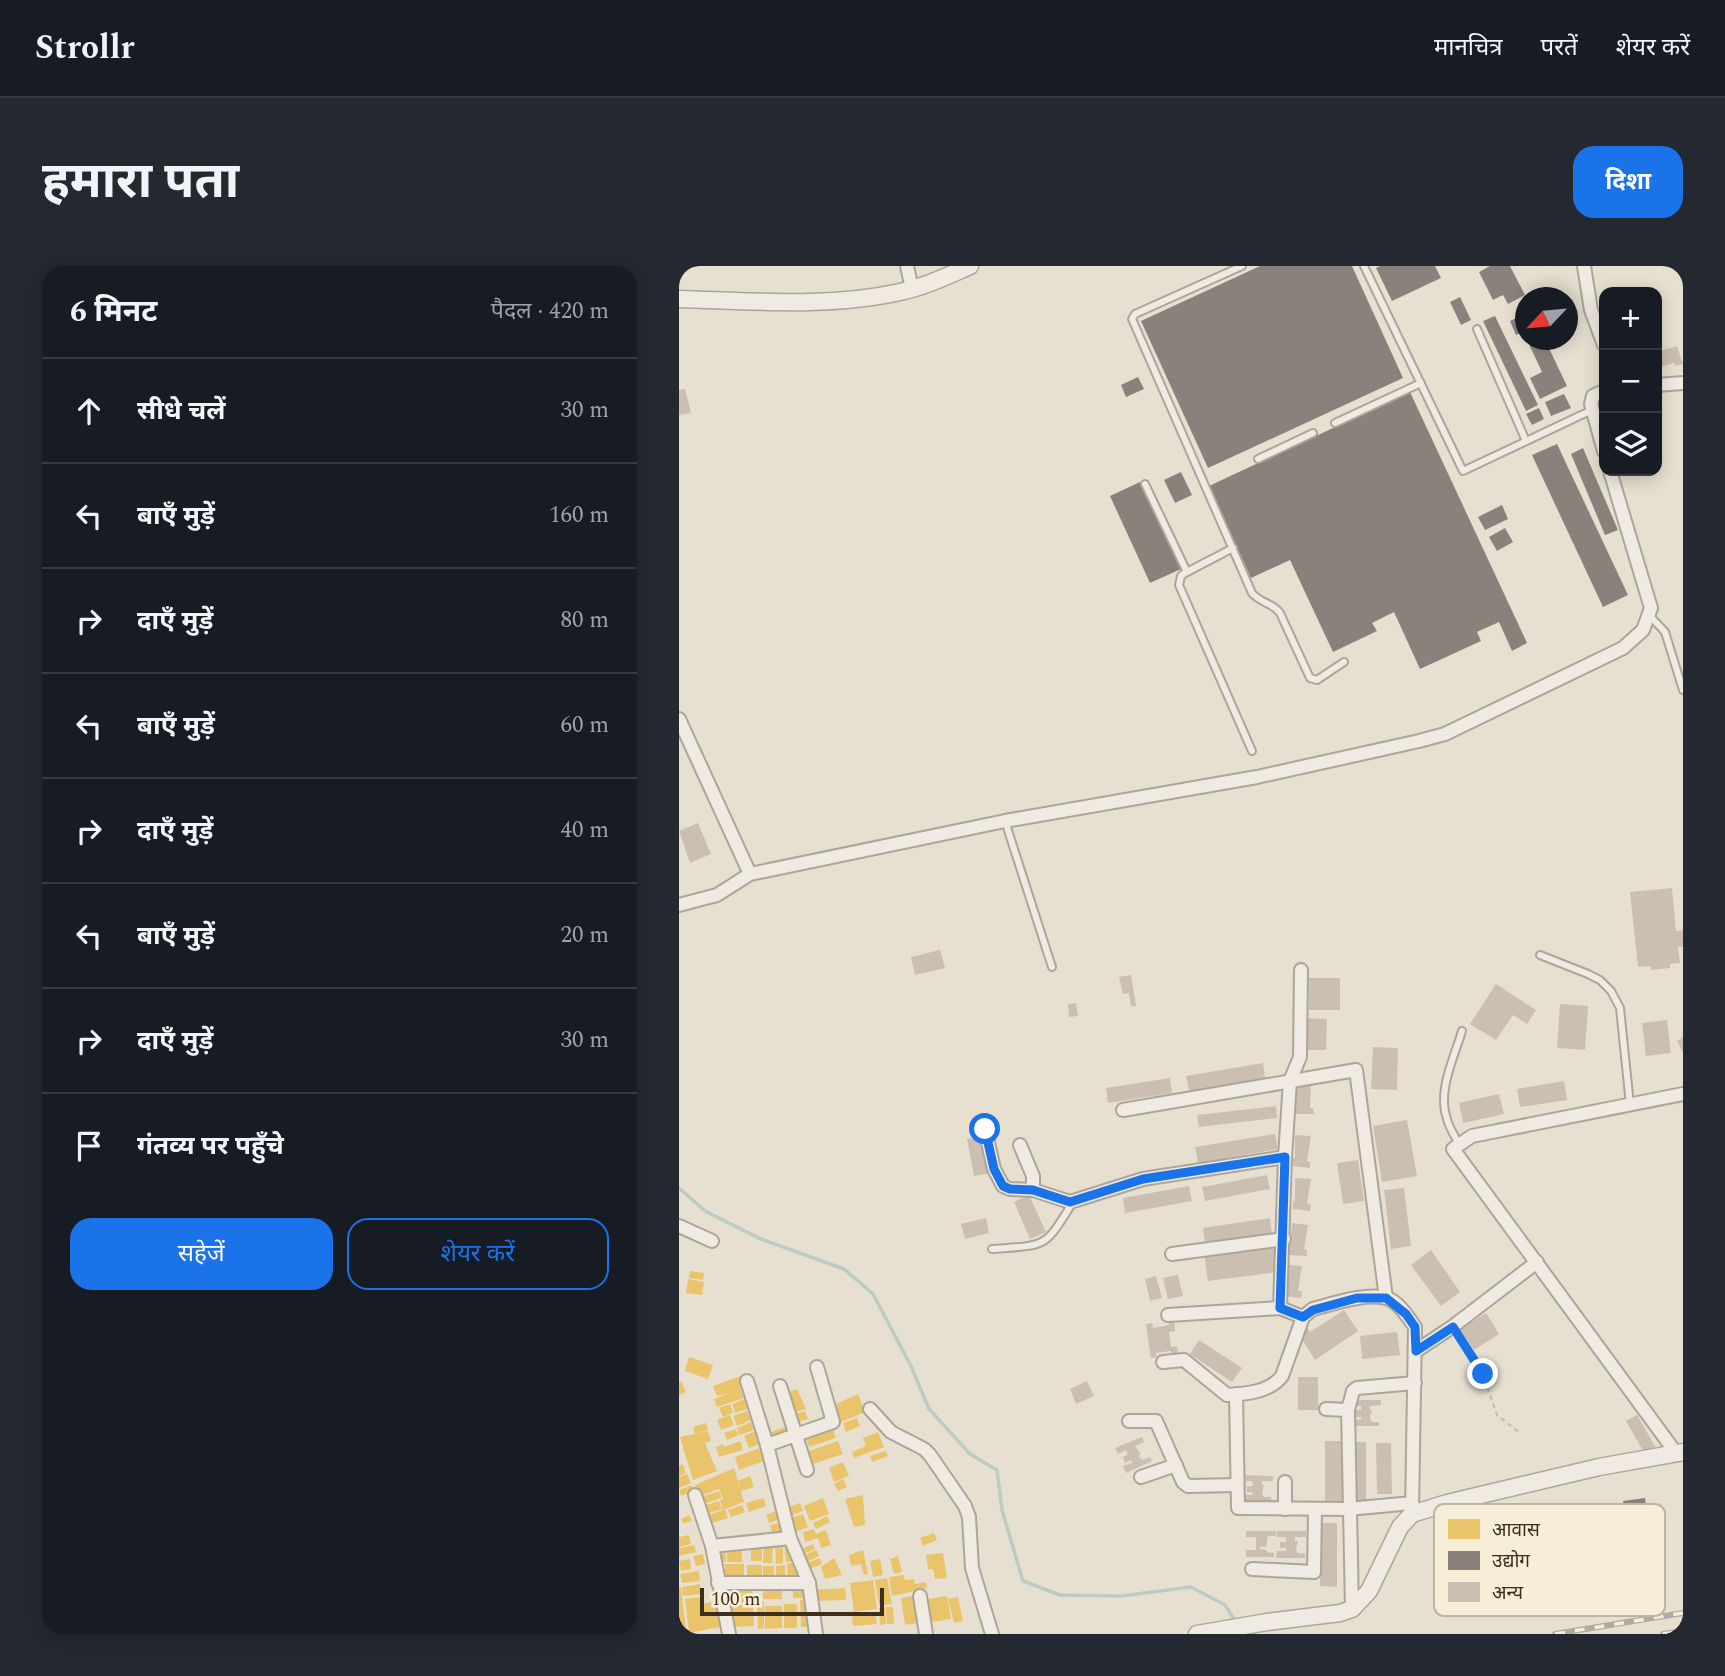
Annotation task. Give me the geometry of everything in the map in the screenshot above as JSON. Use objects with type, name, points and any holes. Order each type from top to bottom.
[{"type":"street","points":[[907,266],[912,289]]},
{"type":"street","points":[[679,299],[803,302],[873,297],[912,289],[970,266]]},
{"type":"street","points":[[1584,266],[1591,310],[1599,332]]},
{"type":"street","points":[[1662,385],[1683,383]]},
{"type":"street","points":[[1599,393],[1593,396],[1591,404],[1599,434]]},
{"type":"street","points":[[679,905],[717,895],[750,874],[1005,821],[1257,776],[1445,734],[1623,648],[1643,630],[1651,608],[1611,476]]},
{"type":"street","points":[[679,719],[750,874]]},
{"type":"street","points":[[1280,1308],[1285,1157],[1290,1081],[1300,1057],[1301,971]]},
{"type":"street","points":[[1123,1110],[1356,1070],[1386,1298]]},
{"type":"street","points":[[1441,1504],[1598,1467],[1679,1453],[1453,1149],[1472,1136],[1683,1095]]},
{"type":"street","points":[[985,1129],[994,1169],[1003,1186],[1033,1190],[1070,1202],[1143,1179],[1285,1157]]},
{"type":"street","points":[[1020,1145],[1033,1176],[1033,1190]]},
{"type":"street","points":[[679,1226],[712,1241]]},
{"type":"street","points":[[1172,1254],[1284,1239]]},
{"type":"street","points":[[1416,1351],[1453,1327],[1537,1262]]},
{"type":"street","points":[[1163,1362],[1184,1360],[1227,1395],[1236,1394],[1268,1388],[1277,1383],[1303,1317],[1313,1310],[1357,1298],[1386,1298],[1406,1314],[1415,1327],[1412,1509],[1369,1591],[1352,1609],[1340,1613],[1197,1634]]},
{"type":"street","points":[[1168,1315],[1280,1308],[1303,1317]]},
{"type":"street","points":[[767,1445],[833,1422],[817,1367]]},
{"type":"street","points":[[747,1381],[767,1445],[790,1538],[809,1583],[816,1634]]},
{"type":"street","points":[[1352,1609],[1348,1410],[1353,1391],[1357,1388],[1415,1383]]},
{"type":"street","points":[[780,1386],[807,1470]]},
{"type":"street","points":[[1236,1394],[1238,1508],[1412,1509],[1434,1505]]},
{"type":"street","points":[[870,1409],[891,1432],[924,1449],[930,1455],[965,1506],[971,1526],[972,1567],[992,1634]]},
{"type":"street","points":[[1326,1409],[1348,1410]]},
{"type":"street","points":[[1129,1421],[1156,1421],[1183,1482],[1188,1486],[1237,1485]]},
{"type":"street","points":[[1141,1477],[1176,1465]]},
{"type":"street","points":[[1285,1482],[1285,1509]]},
{"type":"street","points":[[695,1495],[712,1546],[729,1634]]},
{"type":"street","points":[[1252,1569],[1314,1572],[1315,1509]]},
{"type":"street","points":[[712,1546],[790,1538]]},
{"type":"street","points":[[718,1583],[809,1583]]},
{"type":"street","points":[[920,1596],[926,1634]]},
{"type":"lane","points":[[1243,266],[1135,314],[1132,319],[1252,593],[1280,613],[1310,678],[1317,680],[1344,662]]},
{"type":"lane","points":[[1364,266],[1463,471],[1592,410]]},
{"type":"lane","points":[[1477,329],[1526,441]]},
{"type":"lane","points":[[1335,423],[1421,383]]},
{"type":"lane","points":[[1258,458],[1313,433]]},
{"type":"lane","points":[[1145,484],[1187,572]]},
{"type":"lane","points":[[1233,548],[1181,576],[1179,585],[1252,751]]},
{"type":"lane","points":[[1649,615],[1665,632],[1683,690]]},
{"type":"lane","points":[[1005,821],[1052,967]]},
{"type":"lane","points":[[1540,956],[1588,974],[1600,980],[1611,991],[1620,1007],[1630,1105]]},
{"type":"lane","points":[[1459,1144],[1446,1119],[1444,1103],[1445,1087],[1462,1031]]},
{"type":"lane","points":[[992,1250],[1036,1246],[1045,1242],[1053,1235],[1074,1201]]},
{"type":"path","points":[[1453,1327],[1483,1374],[1497,1415],[1520,1433]]},
{"type":"building: आवास","points":[[690,1271],[704,1273],[703,1280],[689,1278]]},
{"type":"building: आवास","points":[[688,1279],[704,1282],[702,1295],[686,1293]]},
{"type":"building: आवास","points":[[689,1357],[713,1365],[708,1379],[685,1371]]},
{"type":"building: आवास","points":[[741,1376],[745,1387],[740,1388],[744,1398],[717,1407],[714,1399],[729,1393],[717,1396],[713,1386]]},
{"type":"building: आवास","points":[[681,1381],[686,1392],[679,1395],[679,1382]]},
{"type":"building: आवास","points":[[797,1389],[806,1409],[790,1414],[785,1400],[792,1398],[789,1392]]},
{"type":"building: आवास","points":[[858,1394],[865,1412],[841,1422],[834,1405]]},
{"type":"building: आवास","points":[[745,1399],[749,1408],[735,1413],[732,1404]]},
{"type":"building: आवास","points":[[730,1404],[733,1413],[723,1417],[719,1408]]},
{"type":"building: आवास","points":[[747,1411],[751,1420],[737,1426],[733,1416]]},
{"type":"building: आवास","points":[[805,1411],[808,1419],[793,1424],[790,1416]]},
{"type":"building: आवास","points":[[730,1415],[734,1425],[721,1430],[717,1420]]},
{"type":"building: आवास","points":[[857,1418],[860,1426],[846,1432],[843,1423]]},
{"type":"building: आवास","points":[[751,1422],[754,1430],[739,1435],[737,1428]]},
{"type":"building: आवास","points":[[706,1423],[708,1430],[695,1434],[693,1427]]},
{"type":"building: आवास","points":[[788,1426],[791,1434],[769,1442],[766,1434]]},
{"type":"building: आवास","points":[[833,1428],[836,1438],[809,1447],[806,1437]]},
{"type":"building: आवास","points":[[736,1429],[738,1435],[727,1440],[724,1433]]},
{"type":"building: आवास","points":[[761,1429],[766,1442],[749,1448],[744,1436]]},
{"type":"building: आवास","points":[[708,1431],[711,1441],[705,1443],[717,1471],[693,1480],[680,1437]]},
{"type":"building: आवास","points":[[878,1432],[884,1447],[854,1458],[852,1452],[866,1446],[863,1438]]},
{"type":"building: आवास","points":[[740,1441],[743,1450],[719,1457],[716,1447]]},
{"type":"building: आवास","points":[[838,1441],[843,1454],[813,1464],[809,1451]]},
{"type":"building: आवास","points":[[763,1447],[767,1460],[739,1470],[735,1457]]},
{"type":"building: आवास","points":[[886,1451],[888,1456],[872,1462],[870,1456]]},
{"type":"building: आवास","points":[[843,1462],[849,1476],[834,1482],[829,1468]]},
{"type":"building: आवास","points":[[683,1464],[686,1473],[679,1476],[679,1466]]},
{"type":"building: आवास","points":[[734,1468],[744,1502],[723,1510],[719,1489],[700,1496],[695,1485]]},
{"type":"building: आवास","points":[[687,1474],[691,1483],[679,1488],[679,1477]]},
{"type":"building: आवास","points":[[750,1476],[754,1487],[741,1491],[738,1481]]},
{"type":"building: आवास","points":[[843,1479],[847,1487],[838,1491],[834,1484]]},
{"type":"building: आवास","points":[[692,1485],[694,1491],[681,1496],[679,1490]]},
{"type":"building: आवास","points":[[719,1491],[721,1498],[701,1505],[698,1498]]},
{"type":"building: आवास","points":[[863,1495],[865,1525],[854,1527],[845,1499]]},
{"type":"building: आवास","points":[[764,1498],[766,1506],[749,1512],[746,1503]]},
{"type":"building: आवास","points":[[823,1498],[829,1514],[810,1521],[804,1506]]},
{"type":"building: आवास","points":[[719,1501],[722,1509],[706,1514],[703,1506]]},
{"type":"building: आवास","points":[[800,1503],[803,1511],[787,1517],[784,1509]]},
{"type":"building: आवास","points":[[742,1505],[745,1512],[731,1517],[728,1510]]},
{"type":"building: आवास","points":[[725,1509],[728,1518],[709,1524],[706,1516]]},
{"type":"building: आवास","points":[[779,1510],[782,1518],[769,1523],[766,1515]]},
{"type":"building: आवास","points":[[803,1514],[808,1527],[793,1533],[788,1519]]},
{"type":"building: आवास","points":[[689,1515],[692,1520],[684,1524],[681,1519]]},
{"type":"building: आवास","points":[[827,1516],[830,1522],[816,1529],[813,1523]]},
{"type":"building: आवास","points":[[784,1522],[787,1536],[774,1540],[770,1525]]},
{"type":"building: आवास","points":[[814,1529],[816,1534],[826,1530],[831,1545],[821,1548],[818,1538],[805,1542],[803,1532]]},
{"type":"building: आवास","points":[[934,1533],[937,1540],[923,1546],[920,1538]]},
{"type":"building: आवास","points":[[689,1535],[691,1544],[679,1547],[679,1537]]},
{"type":"building: आवास","points":[[784,1542],[790,1542],[794,1561],[786,1562]]},
{"type":"building: आवास","points":[[775,1543],[783,1543],[783,1563],[776,1564]]},
{"type":"building: आवास","points":[[751,1544],[762,1545],[762,1561],[751,1561]]},
{"type":"building: आवास","points":[[764,1544],[773,1544],[772,1563],[763,1563]]},
{"type":"building: आवास","points":[[813,1544],[815,1549],[801,1555],[799,1550]]},
{"type":"building: आवास","points":[[694,1545],[696,1552],[679,1556],[679,1548]]},
{"type":"building: आवास","points":[[727,1546],[742,1546],[742,1562],[727,1562]]},
{"type":"building: आवास","points":[[716,1547],[725,1547],[726,1562],[716,1562]]},
{"type":"building: आवास","points":[[816,1550],[819,1556],[802,1564],[800,1557]]},
{"type":"building: आवास","points":[[863,1550],[868,1574],[864,1575],[861,1564],[851,1566],[849,1555]]},
{"type":"building: आवास","points":[[943,1553],[947,1578],[935,1579],[933,1569],[928,1569],[926,1555]]},
{"type":"building: आवास","points":[[703,1554],[705,1564],[696,1566],[693,1556]]},
{"type":"building: आवास","points":[[898,1556],[902,1572],[894,1574],[890,1559]]},
{"type":"building: आवास","points":[[820,1558],[822,1564],[805,1571],[802,1565]]},
{"type":"building: आवास","points":[[834,1558],[842,1575],[825,1579],[821,1567]]},
{"type":"building: आवास","points":[[690,1559],[691,1569],[681,1571],[679,1561]]},
{"type":"building: आवास","points":[[880,1559],[883,1575],[873,1577],[870,1561]]},
{"type":"building: आवास","points":[[795,1562],[799,1579],[788,1580],[787,1564]]},
{"type":"building: आवास","points":[[725,1564],[744,1564],[744,1580],[725,1580]]},
{"type":"building: आवास","points":[[747,1565],[762,1565],[762,1579],[747,1579]]},
{"type":"building: आवास","points":[[785,1565],[785,1579],[776,1579],[776,1566]]},
{"type":"building: आवास","points":[[763,1566],[774,1566],[774,1580],[763,1579]]},
{"type":"building: आवास","points":[[699,1571],[700,1581],[682,1583],[680,1574]]},
{"type":"building: आवास","points":[[904,1575],[905,1580],[914,1579],[915,1584],[926,1582],[927,1588],[892,1596],[889,1577]]},
{"type":"building: आवास","points":[[887,1578],[892,1604],[879,1606],[875,1580]]},
{"type":"building: आवास","points":[[873,1580],[877,1609],[854,1612],[850,1583]]},
{"type":"building: आवास","points":[[700,1584],[701,1594],[683,1596],[682,1587]]},
{"type":"building: आवास","points":[[752,1585],[753,1593],[723,1594],[723,1586]]},
{"type":"building: आवास","points":[[763,1585],[782,1585],[782,1599],[763,1599]]},
{"type":"building: आवास","points":[[793,1585],[807,1585],[807,1598],[793,1598]]},
{"type":"building: आवास","points":[[681,1587],[686,1629],[679,1630],[679,1588]]},
{"type":"building: आवास","points":[[845,1588],[846,1600],[813,1601],[813,1590]]},
{"type":"building: आवास","points":[[751,1594],[751,1602],[724,1603],[724,1595]]},
{"type":"building: आवास","points":[[913,1596],[917,1623],[905,1625],[901,1598]]},
{"type":"building: आवास","points":[[947,1596],[951,1619],[931,1622],[927,1599]]},
{"type":"building: आवास","points":[[701,1597],[701,1604],[722,1601],[725,1626],[689,1633],[685,1599]]},
{"type":"building: आवास","points":[[958,1597],[963,1621],[954,1623],[948,1599]]},
{"type":"building: आवास","points":[[811,1599],[812,1627],[801,1627],[800,1600]]},
{"type":"building: आवास","points":[[757,1602],[764,1602],[764,1628],[758,1629]]},
{"type":"building: आवास","points":[[784,1604],[797,1604],[797,1628],[784,1628]]},
{"type":"building: आवास","points":[[730,1605],[753,1605],[754,1626],[730,1627]]},
{"type":"building: आवास","points":[[765,1606],[782,1606],[782,1628],[765,1629]]},
{"type":"building: आवास","points":[[886,1607],[893,1607],[894,1624],[887,1624]]},
{"type":"building: आवास","points":[[879,1608],[885,1608],[886,1624],[880,1625]]},
{"type":"building: आवास","points":[[875,1612],[877,1624],[853,1626],[852,1615]]},
{"type":"building: उद्योग","points":[[1260,266],[1352,266],[1403,378],[1208,468],[1141,321]]},
{"type":"building: उद्योग","points":[[1435,266],[1441,278],[1392,301],[1376,268]]},
{"type":"building: उद्योग","points":[[1490,266],[1510,266],[1521,287],[1515,287],[1515,300],[1508,304],[1503,295],[1493,300],[1479,272]]},
{"type":"building: उद्योग","points":[[1460,297],[1471,320],[1461,325],[1450,302]]},
{"type":"building: उद्योग","points":[[1495,316],[1538,405],[1526,411],[1483,321]]},
{"type":"building: उद्योग","points":[[1515,319],[1515,333],[1510,321]]},
{"type":"building: उद्योग","points":[[1532,350],[1550,350],[1567,386],[1540,399],[1530,378],[1542,372]]},
{"type":"building: उद्योग","points":[[1138,377],[1144,389],[1126,397],[1121,385]]},
{"type":"building: उद्योग","points":[[1410,392],[1527,643],[1512,651],[1499,622],[1477,632],[1481,641],[1420,669],[1394,612],[1372,623],[1377,631],[1333,652],[1290,560],[1251,578],[1209,486]]},
{"type":"building: उद्योग","points":[[1564,394],[1571,408],[1551,416],[1545,402]]},
{"type":"building: उद्योग","points":[[1539,408],[1544,419],[1532,425],[1526,414]]},
{"type":"building: उद्योग","points":[[1557,444],[1628,595],[1603,607],[1532,455]]},
{"type":"building: उद्योग","points":[[1583,448],[1618,530],[1605,535],[1571,454]]},
{"type":"building: उद्योग","points":[[1181,472],[1192,495],[1175,503],[1164,480]]},
{"type":"building: उद्योग","points":[[1140,482],[1181,569],[1150,583],[1110,496]]},
{"type":"building: उद्योग","points":[[1502,505],[1508,519],[1485,530],[1478,517]]},
{"type":"building: उद्योग","points":[[1505,528],[1513,542],[1497,551],[1489,537]]},
{"type":"building: उद्योग","points":[[1645,1498],[1646,1504],[1623,1504],[1623,1501]]},
{"type":"building: अन्य","points":[[1677,346],[1683,364],[1662,367],[1662,350]]},
{"type":"building: अन्य","points":[[685,389],[691,413],[679,415],[679,390]]},
{"type":"building: अन्य","points":[[698,823],[711,854],[690,863],[679,831]]},
{"type":"building: अन्य","points":[[1672,888],[1676,931],[1683,930],[1683,947],[1678,947],[1680,963],[1670,964],[1670,968],[1651,970],[1651,966],[1638,967],[1630,892]]},
{"type":"building: अन्य","points":[[940,950],[945,968],[915,975],[911,957]]},
{"type":"building: अन्य","points":[[1131,975],[1136,1006],[1131,1007],[1129,993],[1123,994],[1119,977]]},
{"type":"building: अन्य","points":[[1309,978],[1340,978],[1340,1010],[1309,1010]]},
{"type":"building: अन्य","points":[[1496,984],[1536,1010],[1527,1024],[1513,1015],[1496,1040],[1470,1024]]},
{"type":"building: अन्य","points":[[1076,1003],[1078,1016],[1069,1017],[1068,1004]]},
{"type":"building: अन्य","points":[[1560,1004],[1588,1006],[1585,1050],[1557,1048]]},
{"type":"building: अन्य","points":[[1303,1018],[1327,1019],[1326,1050],[1303,1050]]},
{"type":"building: अन्य","points":[[1667,1020],[1671,1053],[1646,1056],[1642,1023]]},
{"type":"building: अन्य","points":[[1683,1037],[1683,1053],[1677,1041]]},
{"type":"building: अन्य","points":[[1373,1047],[1398,1048],[1397,1090],[1371,1089]]},
{"type":"building: अन्य","points":[[1263,1063],[1265,1078],[1189,1091],[1186,1076]]},
{"type":"building: अन्य","points":[[1170,1078],[1172,1093],[1108,1103],[1106,1088]]},
{"type":"building: अन्य","points":[[1564,1081],[1567,1100],[1520,1107],[1517,1089]]},
{"type":"building: अन्य","points":[[1296,1083],[1311,1083],[1310,1108],[1313,1108],[1314,1114],[1296,1114]]},
{"type":"building: अन्य","points":[[1499,1094],[1504,1114],[1463,1123],[1459,1103]]},
{"type":"building: अन्य","points":[[1276,1106],[1277,1118],[1199,1127],[1197,1115]]},
{"type":"building: अन्य","points":[[1407,1120],[1417,1176],[1382,1182],[1373,1126]]},
{"type":"building: अन्य","points":[[1275,1134],[1278,1149],[1198,1163],[1195,1147]]},
{"type":"building: अन्य","points":[[1295,1135],[1311,1136],[1307,1161],[1310,1162],[1310,1168],[1292,1166],[1295,1158]]},
{"type":"building: अन्य","points":[[985,1136],[992,1173],[974,1176],[967,1139]]},
{"type":"building: अन्य","points":[[1358,1160],[1364,1201],[1343,1204],[1337,1163]]},
{"type":"building: अन्य","points":[[1267,1175],[1270,1189],[1205,1201],[1202,1187]]},
{"type":"building: अन्य","points":[[1295,1178],[1311,1179],[1307,1204],[1311,1204],[1310,1211],[1293,1209]]},
{"type":"building: अन्य","points":[[1189,1186],[1192,1201],[1125,1213],[1123,1198]]},
{"type":"building: अन्य","points":[[1404,1188],[1411,1246],[1391,1249],[1384,1190]]},
{"type":"building: अन्य","points":[[1029,1195],[1046,1232],[1030,1239],[1014,1202]]},
{"type":"building: अन्य","points":[[986,1218],[989,1233],[965,1239],[961,1224]]},
{"type":"building: अन्य","points":[[1270,1218],[1272,1234],[1205,1244],[1203,1228]]},
{"type":"building: अन्य","points":[[1292,1223],[1308,1225],[1304,1249],[1307,1250],[1307,1256],[1289,1255]]},
{"type":"building: अन्य","points":[[1274,1244],[1277,1272],[1208,1281],[1204,1253]]},
{"type":"building: अन्य","points":[[1431,1250],[1460,1292],[1441,1306],[1411,1265]]},
{"type":"building: अन्य","points":[[1287,1265],[1302,1266],[1298,1291],[1302,1291],[1301,1298],[1284,1296]]},
{"type":"building: अन्य","points":[[1178,1275],[1183,1296],[1168,1299],[1163,1278]]},
{"type":"building: अन्य","points":[[1156,1276],[1162,1298],[1150,1301],[1145,1279]]},
{"type":"building: अन्य","points":[[1344,1310],[1358,1331],[1315,1360],[1301,1338],[1304,1336],[1301,1331],[1307,1327],[1310,1332]]},
{"type":"building: अन्य","points":[[1486,1313],[1499,1334],[1474,1350],[1460,1329]]},
{"type":"building: अन्य","points":[[1174,1320],[1175,1331],[1169,1332],[1171,1347],[1177,1346],[1178,1354],[1172,1355],[1171,1351],[1156,1353],[1157,1357],[1151,1358],[1146,1324],[1152,1323],[1153,1328],[1169,1325],[1168,1321]]},
{"type":"building: अन्य","points":[[1397,1332],[1400,1355],[1362,1359],[1360,1336]]},
{"type":"building: अन्य","points":[[1199,1340],[1242,1368],[1232,1382],[1190,1354]]},
{"type":"building: अन्य","points":[[1298,1377],[1318,1377],[1318,1410],[1298,1410]]},
{"type":"building: अन्य","points":[[1087,1381],[1094,1396],[1076,1404],[1070,1389]]},
{"type":"building: अन्य","points":[[1351,1400],[1381,1400],[1381,1405],[1370,1406],[1370,1418],[1372,1422],[1379,1422],[1379,1426],[1351,1426],[1351,1419],[1361,1420],[1361,1417],[1354,1417],[1354,1410],[1361,1410],[1361,1406],[1351,1406]]},
{"type":"building: अन्य","points":[[1637,1415],[1656,1448],[1645,1454],[1626,1421]]},
{"type":"building: अन्य","points":[[1142,1437],[1144,1442],[1135,1446],[1141,1454],[1140,1458],[1143,1460],[1150,1457],[1152,1461],[1126,1473],[1123,1466],[1132,1463],[1131,1460],[1125,1463],[1123,1457],[1128,1454],[1126,1450],[1118,1454],[1115,1448]]},
{"type":"building: अन्य","points":[[1325,1441],[1342,1441],[1342,1504],[1325,1504]]},
{"type":"building: अन्य","points":[[1352,1442],[1366,1442],[1366,1504],[1352,1504]]},
{"type":"building: अन्य","points":[[1376,1443],[1391,1443],[1392,1494],[1377,1494]]},
{"type":"building: अन्य","points":[[1243,1475],[1273,1476],[1273,1481],[1262,1481],[1262,1494],[1264,1497],[1271,1497],[1271,1502],[1243,1502],[1243,1495],[1252,1495],[1253,1492],[1247,1492],[1247,1486],[1253,1486],[1252,1481],[1243,1481]]},
{"type":"building: अन्य","points":[[1321,1523],[1337,1523],[1337,1587],[1320,1586]]},
{"type":"building: अन्य","points":[[1246,1531],[1276,1531],[1276,1536],[1268,1536],[1266,1547],[1260,1547],[1274,1553],[1274,1557],[1246,1557],[1246,1550],[1256,1550],[1256,1537],[1246,1537]]},
{"type":"building: अन्य","points":[[1277,1531],[1306,1531],[1306,1537],[1295,1537],[1295,1541],[1298,1541],[1296,1550],[1298,1553],[1305,1553],[1305,1558],[1276,1558],[1277,1551],[1286,1551],[1286,1548],[1280,1548],[1280,1542],[1286,1542],[1286,1537],[1277,1537]]},
{"type":"waterway","points":[[679,1188],[705,1211],[761,1239],[844,1269],[873,1294],[911,1366],[929,1409],[970,1454],[997,1470],[1002,1510],[1023,1581],[1060,1595],[1121,1596],[1191,1587],[1225,1605],[1236,1622]]},
{"type":"railway","points":[[1665,1616],[1683,1613]]},
{"type":"railway","points":[[1555,1634],[1665,1616]]},
{"type":"railway","points":[[1663,1634],[1683,1631]]},
{"type":"route","points":[[985,1129],[994,1169],[1003,1186],[1033,1190],[1070,1202],[1143,1179],[1285,1157],[1280,1308],[1303,1317],[1313,1310],[1357,1298],[1386,1298],[1406,1314],[1415,1327],[1416,1351],[1453,1327],[1483,1374]]}]
